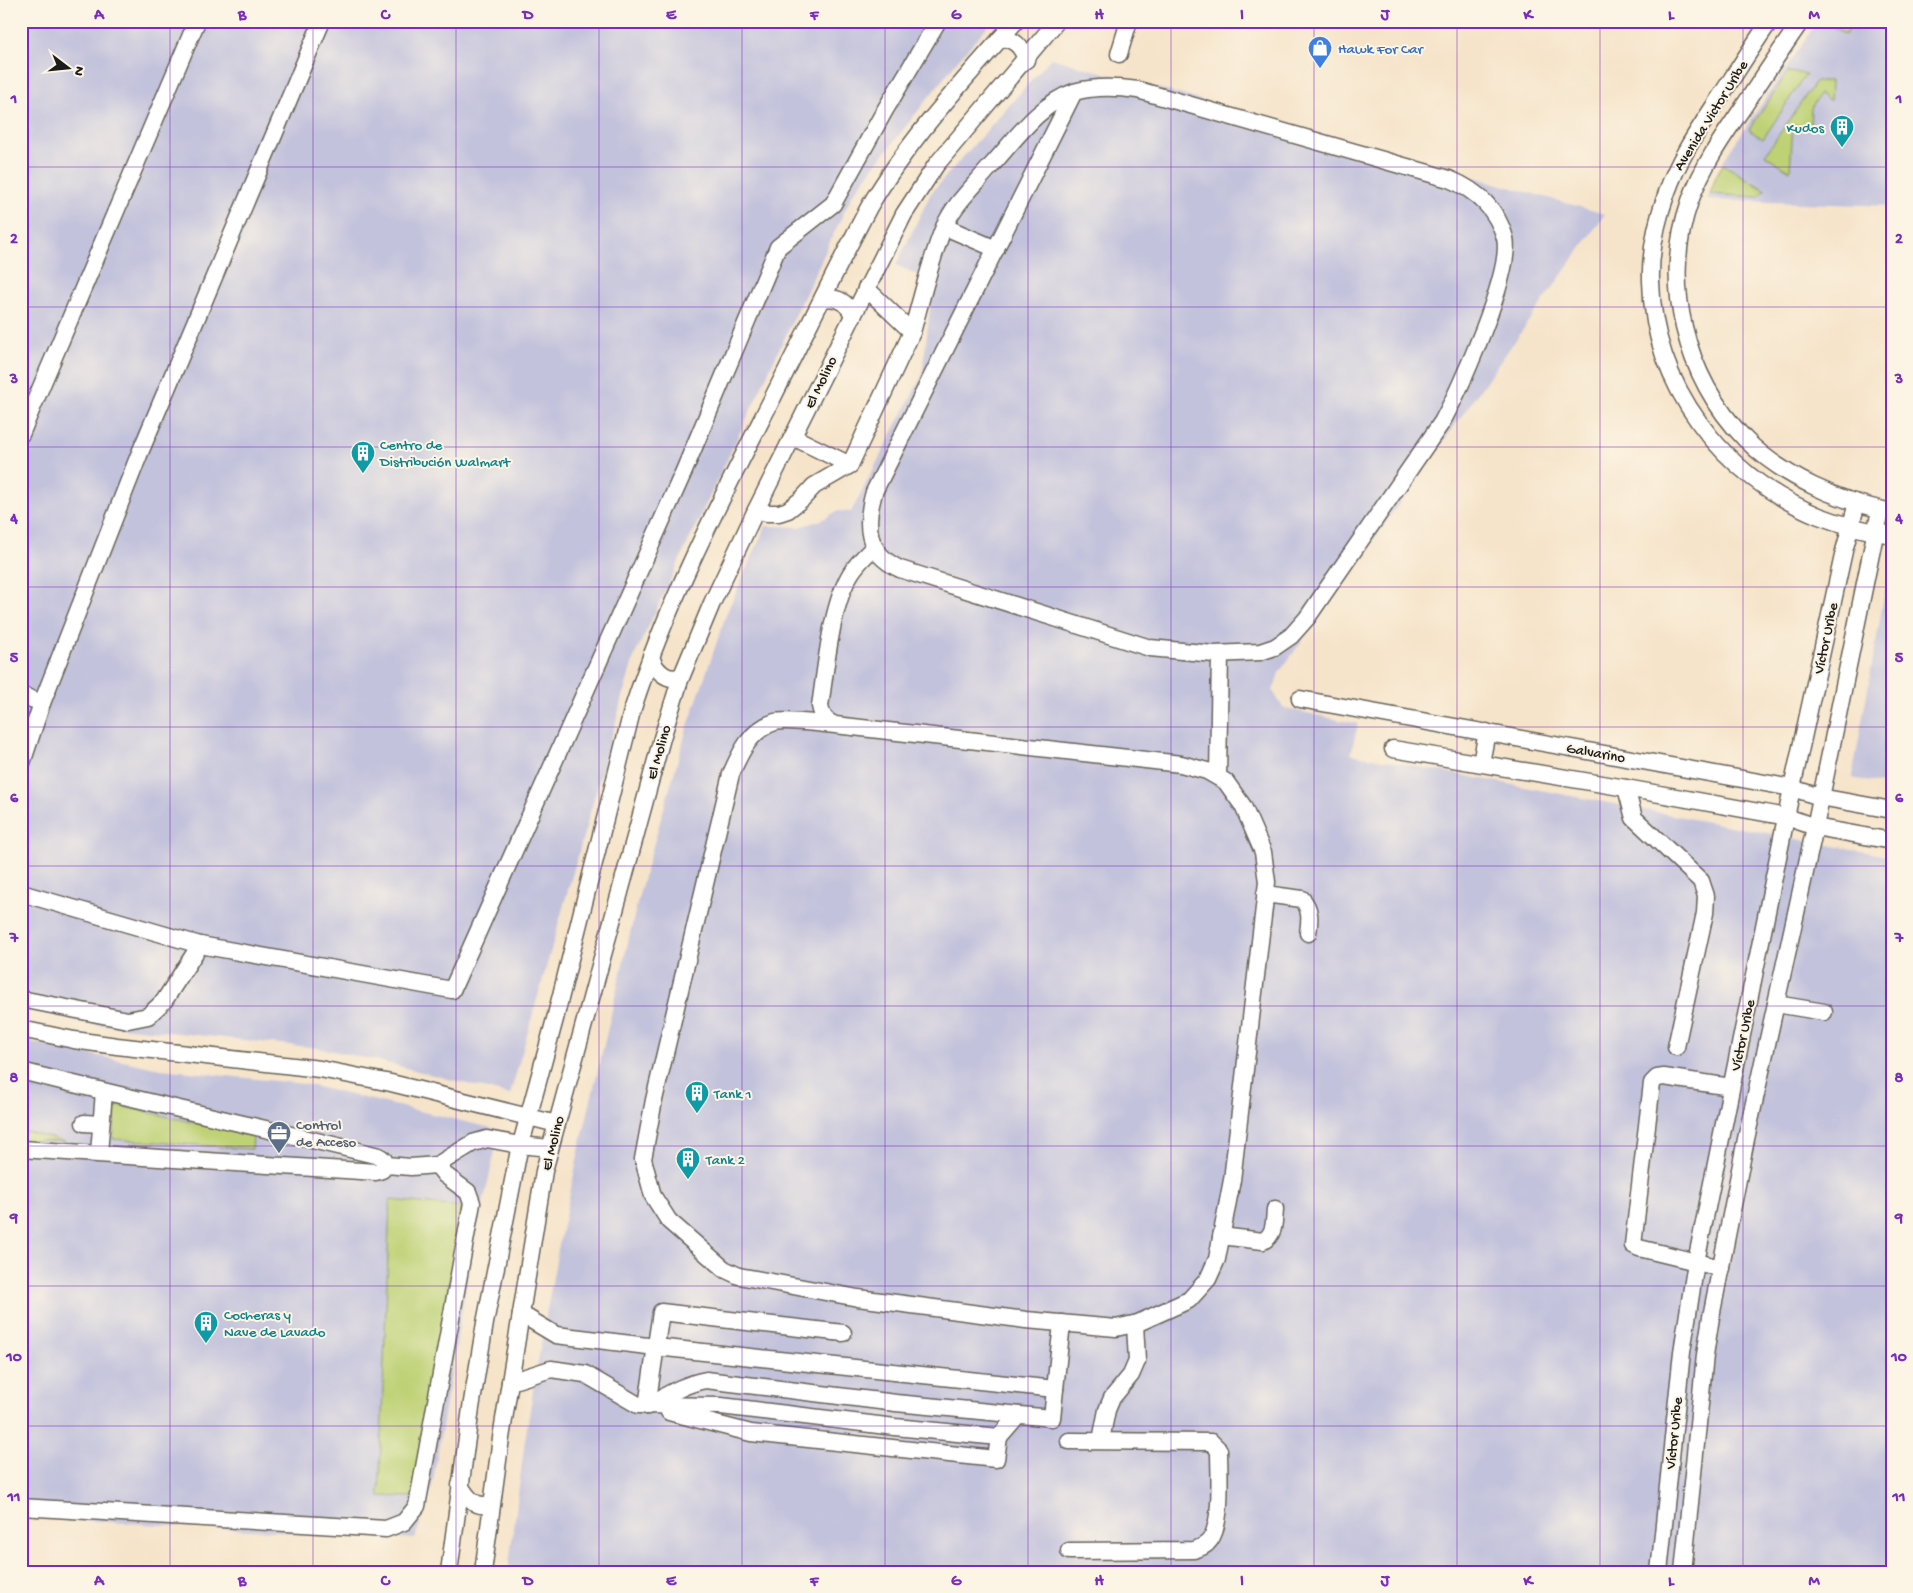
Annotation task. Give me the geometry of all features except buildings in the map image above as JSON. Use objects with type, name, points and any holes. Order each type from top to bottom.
[{"type":"street","points":[[21,434],[198,21]]},
{"type":"street","points":[[21,766],[42,703],[139,455],[322,21]]},
{"type":"street","points":[[21,893],[200,945],[452,990],[680,480],[778,247],[833,204],[885,110],[938,21]]},
{"type":"street","name":"El Molino","points":[[449,1572],[460,1484],[485,1323],[520,1145],[555,1019],[632,711],[651,656],[698,549],[869,207],[919,134],[1016,21]]},
{"type":"street","name":"El Molino","points":[[483,1572],[510,1382],[544,1171],[660,745],[681,676],[712,603],[756,510],[904,214],[919,189],[955,141],[1026,60],[1057,21]]},
{"type":"street","points":[[1120,54],[1129,21]]},
{"type":"street","name":"Avenida Victor Uribe","points":[[1770,21],[1696,134],[1675,171],[1667,190],[1656,231],[1651,280],[1652,303],[1662,347],[1670,373],[1682,398],[1711,439],[1738,467],[1781,497],[1819,516],[1850,526],[1892,535]]},
{"type":"street","name":"Avenida Victor Uribe","points":[[1801,21],[1712,153],[1696,186],[1687,212],[1681,239],[1678,282],[1679,306],[1684,330],[1699,370],[1718,404],[1746,439],[1782,468],[1808,483],[1826,492],[1886,511]]},
{"type":"street","points":[[1001,38],[1018,44],[1026,60]]},
{"type":"street","points":[[756,510],[767,514],[788,510],[814,486],[850,465],[912,332],[944,227],[954,208],[1033,120],[1057,100],[1074,92],[1109,87],[1138,90],[1463,184],[1488,205],[1498,221],[1505,240],[1504,268],[1455,399],[1442,422],[1307,618],[1291,636],[1276,647],[1260,652],[1220,654],[1150,648],[900,569],[889,564],[874,547],[868,524],[869,510],[874,492],[1074,92]]},
{"type":"street","points":[[944,227],[996,249]]},
{"type":"street","points":[[866,288],[912,332]]},
{"type":"street","points":[[823,298],[840,300],[849,307],[853,315]]},
{"type":"street","points":[[793,437],[850,465]]},
{"type":"street","name":"Víctor Uribe","points":[[1659,1572],[1682,1352],[1696,1262],[1792,788],[1850,526],[1857,503]]},
{"type":"street","name":"Víctor Uribe","points":[[1683,1572],[1705,1355],[1721,1268],[1746,1139],[1815,827],[1876,532],[1886,511]]},
{"type":"street","points":[[834,725],[827,722],[822,716],[820,706],[830,636],[842,593],[850,573],[874,547]]},
{"type":"street","points":[[1218,777],[1220,654]]},
{"type":"street","points":[[651,656],[655,668],[664,675],[676,678],[681,676]]},
{"type":"street","points":[[21,695],[42,703]]},
{"type":"street","name":"Galvarino","points":[[1300,699],[1792,788],[1820,797],[1892,810]]},
{"type":"street","points":[[777,721],[834,725],[1181,764],[1207,771],[1226,782],[1243,806],[1263,852],[1267,882],[1232,1180],[1217,1258],[1208,1279],[1189,1300],[1136,1324],[1116,1328],[1026,1320],[858,1298],[739,1276],[724,1269],[669,1221],[653,1196],[643,1159],[654,1100],[731,774],[741,749],[761,729],[777,721]]},
{"type":"street","points":[[1481,763],[1487,732]]},
{"type":"street","name":"Galvarino","points":[[1393,748],[1787,817],[1815,827],[1892,841]]},
{"type":"street","points":[[1626,788],[1634,818],[1701,881],[1706,896],[1705,913],[1676,1047]]},
{"type":"street","points":[[1265,894],[1302,899],[1308,905],[1310,919],[1308,933]]},
{"type":"street","points":[[21,999],[128,1020],[148,1016],[164,1001],[200,945]]},
{"type":"street","points":[[1776,1004],[1824,1012]]},
{"type":"street","points":[[21,1028],[74,1040],[108,1045],[320,1069],[391,1083],[557,1124]]},
{"type":"street","points":[[21,1071],[170,1108],[265,1128],[379,1156],[386,1165]]},
{"type":"street","points":[[1721,1268],[1633,1245],[1652,1083],[1657,1078],[1664,1077],[1730,1087]]},
{"type":"street","points":[[99,1153],[104,1092]]},
{"type":"street","points":[[84,1123],[101,1124]]},
{"type":"street","points":[[386,1165],[412,1167],[437,1165],[473,1143],[487,1138],[520,1145],[550,1148]]},
{"type":"street","points":[[21,1149],[376,1172],[382,1170],[386,1165]]},
{"type":"street","points":[[21,1507],[386,1529],[404,1522],[417,1506],[472,1203],[468,1192],[444,1175],[437,1165]]},
{"type":"street","points":[[1221,1236],[1263,1241],[1269,1238],[1272,1231],[1276,1209]]},
{"type":"street","points":[[647,1406],[661,1312],[843,1333]]},
{"type":"street","points":[[521,1314],[556,1335],[1055,1389]]},
{"type":"street","points":[[647,1406],[678,1388],[706,1380],[896,1403],[1052,1418],[1062,1323]]},
{"type":"street","points":[[1101,1440],[1106,1410],[1112,1398],[1131,1375],[1136,1361],[1136,1324]]},
{"type":"street","points":[[510,1382],[551,1369],[585,1374],[638,1405],[722,1406],[895,1427],[998,1437]]},
{"type":"street","points":[[647,1406],[751,1433],[996,1459],[998,1437],[1018,1415]]},
{"type":"street","points":[[1069,1441],[1211,1442],[1219,1450],[1218,1524],[1209,1542],[1194,1550],[1069,1551]]},
{"type":"street","points":[[460,1484],[465,1495],[474,1502],[486,1505],[492,1502]]},
{"type":"shaded area","points":[[21,21],[992,21],[957,61],[852,195],[634,657],[510,1095],[379,1061],[318,1048],[84,1023],[21,1008]]},
{"type":"shaded area","points":[[1818,21],[1892,21],[1892,206],[1707,200],[1725,158]]},
{"type":"shaded area","points":[[1051,58],[1605,214],[1279,673],[1273,691],[1283,708],[1358,724],[1351,754],[1892,857],[1892,1572],[508,1572],[525,1440],[540,1349],[558,1249],[579,1151],[640,891],[686,732],[727,612],[766,526],[800,527],[824,519],[837,511],[851,512],[922,376],[933,282],[896,265],[931,193]]},
{"type":"shaded area","points":[[1892,577],[1892,786],[1852,778],[1887,580]]},
{"type":"shaded area","points":[[21,1040],[161,1069],[304,1084],[500,1130],[471,1255],[432,1486],[415,1539],[21,1517]]},
{"type":"green space","points":[[1826,21],[1853,21],[1845,35]]},
{"type":"green space","points":[[1788,72],[1806,74],[1763,139],[1749,130]]},
{"type":"green space","points":[[1816,81],[1831,81],[1830,101],[1820,94],[1811,108],[1810,126],[1793,125],[1790,171],[1765,155]]},
{"type":"green space","points":[[1723,164],[1765,190],[1758,197],[1710,194],[1716,176]]},
{"type":"green space","points":[[116,1105],[253,1136],[252,1149],[113,1139]]},
{"type":"green space","points":[[21,1130],[66,1142],[21,1140]]},
{"type":"green space","points":[[390,1200],[462,1207],[412,1497],[379,1496]]},
{"type":"place","name":"Hawk For Car","points":[[1320,69]]},
{"type":"place","name":"Kudos","points":[[1842,148]]},
{"type":"place","name":"Centro de Distribución Walmart","points":[[363,474]]},
{"type":"place","name":"Tank 1","points":[[697,1114]]},
{"type":"place","name":"Control de Acceso","points":[[279,1154]]},
{"type":"place","name":"Tank 2","points":[[688,1180]]},
{"type":"place","name":"Cocheras y Nave de Lavado","points":[[206,1344]]}]
